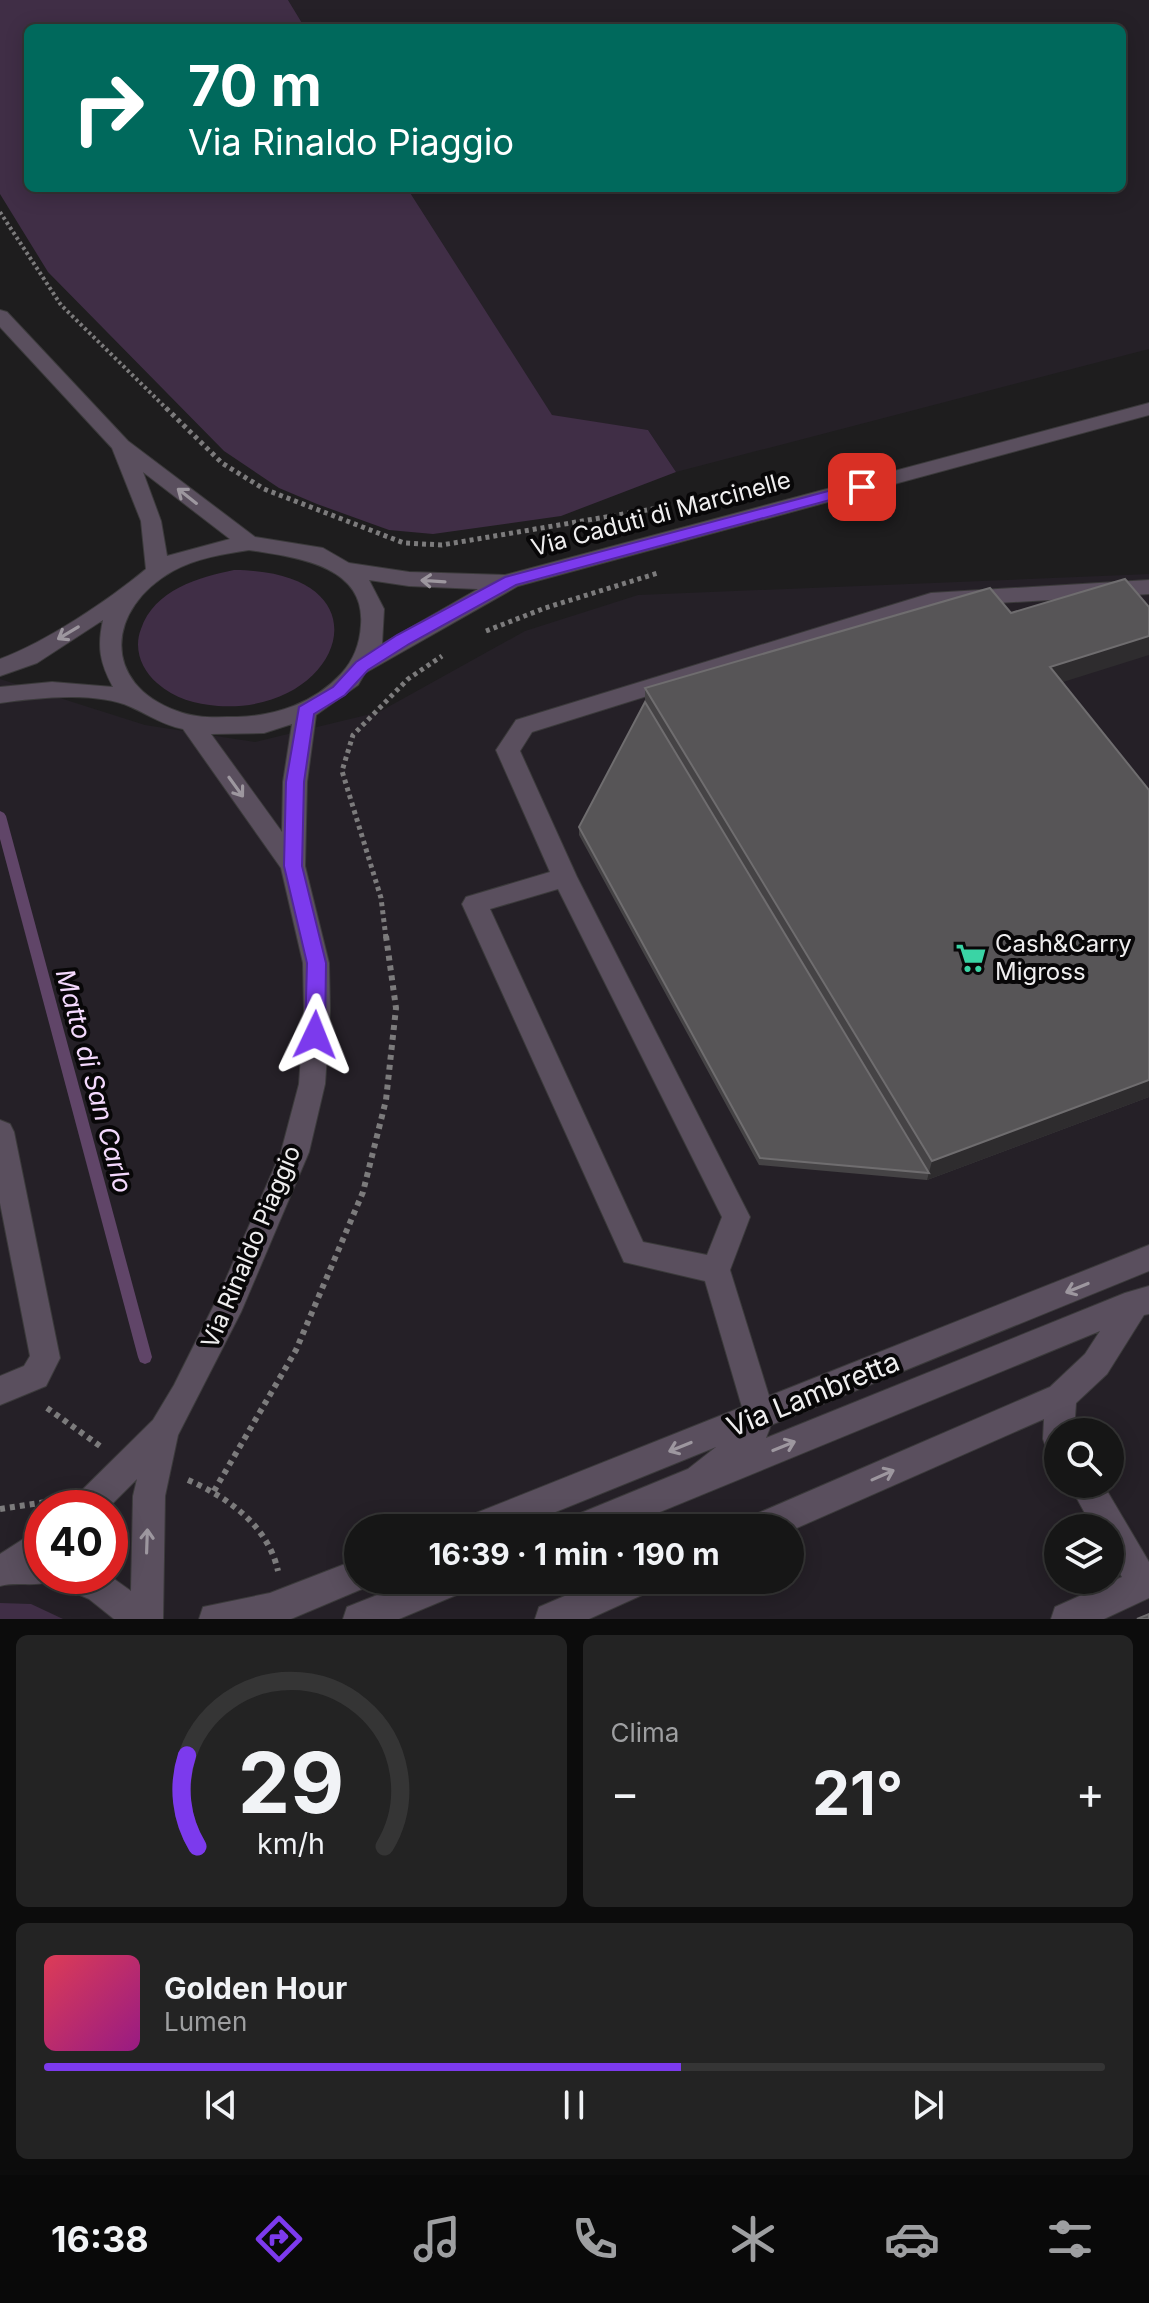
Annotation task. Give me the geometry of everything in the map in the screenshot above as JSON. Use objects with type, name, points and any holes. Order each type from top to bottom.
[{"type":"street","points":[[0,316],[121,445],[249,543]]},
{"type":"street","name":"Via Caduti di Marcinelle","points":[[362,666],[440,618],[511,581],[1149,409]]},
{"type":"street","points":[[121,445],[149,509],[156,534],[157,571]]},
{"type":"street","points":[[0,668],[29,657],[132,591],[157,571],[200,551],[249,543],[302,549],[326,557],[346,570],[364,587],[374,608],[373,643],[362,666],[339,691],[305,711],[274,722],[240,727],[191,724],[160,715],[136,700],[118,679],[108,655],[112,622],[132,591]]},
{"type":"street","name":"Via Caduti di Marcinelle","points":[[346,570],[450,582],[511,581]]},
{"type":"street","points":[[699,1480],[750,1439],[760,1415],[716,1270],[736,1217],[565,877],[508,750],[524,726],[931,600],[1149,587]]},
{"type":"street","points":[[0,695],[32,690],[97,690],[136,700]]},
{"type":"street","name":"Via Rinaldo Piaggio","points":[[147,1619],[148,1509],[145,1464],[231,1302],[271,1214],[295,1152],[312,1084],[316,963],[293,866],[295,782],[305,711]]},
{"type":"street","name":"Via Rinaldo Piaggio","points":[[191,724],[293,866]]},
{"type":"street","points":[[565,877],[475,904],[634,1253],[716,1270]]},
{"type":"street","points":[[0,1132],[45,1349],[41,1368],[35,1376],[8,1388]]},
{"type":"street","name":"Via Lambretta","points":[[512,1514],[1149,1258]]},
{"type":"street","points":[[792,1514],[1061,1397],[1096,1364],[1142,1302]]},
{"type":"street","name":"Via Lambretta","points":[[616,1514],[1142,1302]]},
{"type":"street","points":[[1060,1418],[1061,1397]]},
{"type":"street","points":[[110,1490],[145,1464]]},
{"type":"street","points":[[1067,1619],[1144,1584],[1093,1498]]},
{"type":"street","points":[[5,1568],[24,1555]]},
{"type":"street","points":[[215,1619],[231,1619],[285,1604],[344,1581]]},
{"type":"street","points":[[107,1594],[138,1619]]},
{"type":"street","points":[[359,1619],[421,1594]]},
{"type":"street","points":[[551,1619],[608,1594]]},
{"type":"path","points":[[0,212],[61,305],[222,463],[264,489],[404,543],[429,545],[472,542],[685,503]]},
{"type":"path","points":[[479,635],[532,612],[663,571]]},
{"type":"path","points":[[214,1491],[296,1350],[363,1192],[386,1100],[396,1008],[392,977],[381,898],[342,771],[353,735],[408,679],[453,649]]},
{"type":"path","points":[[8,1388],[100,1446],[214,1491],[272,1547],[285,1604]]},
{"type":"shaded area","points":[[0,0],[288,0],[303,24],[24,24],[24,192],[410,192],[552,415],[648,430],[676,472],[561,516],[433,534],[389,530],[317,504],[279,488],[224,451],[48,272],[0,194]]},
{"type":"shaded area","points":[[288,0],[1149,0],[1149,349],[676,472],[648,430],[552,416],[410,192],[1126,192],[1126,24],[303,24]]},
{"type":"shaded area","points":[[234,570],[284,576],[317,593],[332,616],[333,641],[320,667],[296,688],[261,702],[218,706],[178,697],[157,683],[143,665],[138,644],[141,629],[156,604],[167,595],[193,581]]},
{"type":"shaded area","points":[[1149,574],[1149,1619],[0,1619],[0,679],[145,725],[255,742],[379,712],[525,631],[638,595]]},
{"type":"shaded area","points":[[0,1603],[31,1604],[63,1619],[0,1619]]},
{"type":"building","name":"Cash&Carry Migross","points":[[1125,579],[1149,607],[1149,636],[1050,667],[1149,790],[1149,1080],[932,1161],[645,688],[990,588],[1011,613]]},
{"type":"building","points":[[645,702],[929,1173],[760,1158],[579,827]]},
{"type":"waterway","name":"Matto di San Carlo","points":[[0,816],[145,1357]]},
{"type":"place","name":"Cash&Carry Migross","points":[[971,958]]},
{"type":"route","points":[[315,1035],[316,963],[293,866],[295,782],[305,711],[339,691],[362,666],[403,639],[511,581],[862,487]]}]
